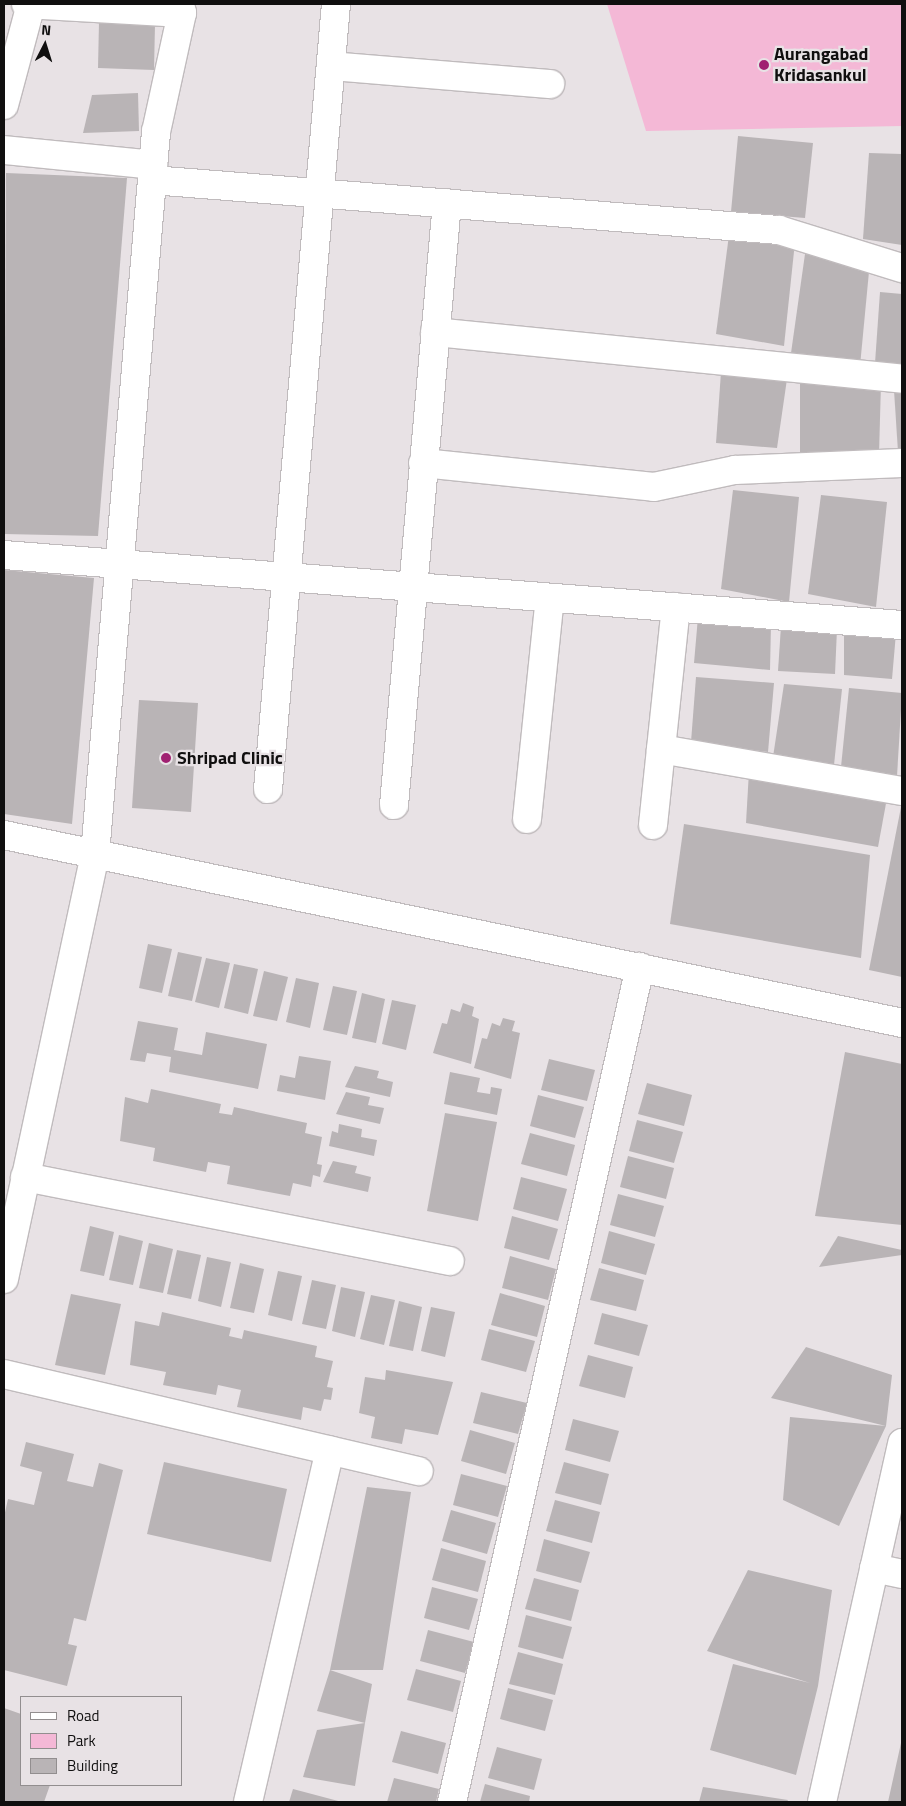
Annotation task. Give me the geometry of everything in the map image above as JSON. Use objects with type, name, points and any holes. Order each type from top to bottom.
[{"type":"street","points":[[4,1278],[95,854],[153,173],[181,8],[26,4]]},
{"type":"street","points":[[4,105],[31,4]]},
{"type":"street","points":[[268,789],[289,577],[336,4]]},
{"type":"street","points":[[331,66],[550,84]]},
{"type":"street","points":[[4,150],[153,173],[321,194],[779,230],[902,268]]},
{"type":"street","points":[[394,804],[447,203]]},
{"type":"street","points":[[435,332],[902,379]]},
{"type":"street","points":[[423,463],[654,487],[734,470],[902,463]]},
{"type":"street","points":[[4,555],[902,625]]},
{"type":"street","points":[[526,819],[550,598]]},
{"type":"street","points":[[653,825],[676,608]]},
{"type":"street","points":[[661,749],[902,791]]},
{"type":"street","points":[[4,835],[902,1023]]},
{"type":"street","points":[[452,1802],[640,967]]},
{"type":"street","points":[[26,1177],[450,1261]]},
{"type":"street","points":[[4,1374],[420,1471]]},
{"type":"street","points":[[822,1802],[902,1443]]},
{"type":"street","points":[[248,1802],[330,1450]]},
{"type":"street","points":[[874,1568],[902,1574]]},
{"type":"green space","name":"Aurangabad Kridasankul","points":[[607,4],[902,4],[902,126],[646,131]]},
{"type":"building","points":[[99,22],[155,24],[154,70],[98,68]]},
{"type":"building","points":[[138,93],[139,131],[83,133],[92,95]]},
{"type":"building","points":[[738,136],[813,143],[805,218],[731,212]]},
{"type":"building","points":[[869,153],[902,154],[902,245],[863,239]]},
{"type":"building","points":[[6,173],[127,178],[98,536],[4,534]]},
{"type":"building","points":[[729,235],[795,242],[784,346],[716,334]]},
{"type":"building","points":[[805,254],[870,261],[860,366],[791,353]]},
{"type":"building","points":[[880,292],[902,294],[902,365],[875,363]]},
{"type":"building","points":[[721,372],[787,379],[777,448],[716,443]]},
{"type":"building","points":[[800,380],[881,383],[879,454],[800,455]]},
{"type":"building","points":[[894,390],[902,390],[902,452],[898,452]]},
{"type":"building","points":[[733,490],[799,497],[789,602],[721,589]]},
{"type":"building","points":[[821,495],[887,502],[876,607],[808,594]]},
{"type":"building","points":[[4,570],[94,578],[72,824],[4,814]]},
{"type":"building","points":[[698,617],[771,624],[770,670],[694,663]]},
{"type":"building","points":[[844,625],[896,633],[892,679],[844,675]]},
{"type":"building","points":[[781,626],[837,629],[835,674],[778,671]]},
{"type":"building","points":[[696,677],[774,683],[768,752],[691,742]]},
{"type":"building","points":[[784,684],[842,689],[834,765],[773,757]]},
{"type":"building","points":[[849,688],[902,693],[897,776],[841,767]]},
{"type":"building","points":[[139,700],[198,703],[191,812],[132,808]]},
{"type":"building","points":[[749,771],[887,798],[878,847],[746,823]]},
{"type":"building","points":[[902,802],[902,977],[869,970]]},
{"type":"building","points":[[684,824],[870,855],[861,958],[670,924]]},
{"type":"building","points":[[148,944],[172,949],[162,993],[139,988]]},
{"type":"building","points":[[178,952],[202,957],[192,1001],[168,996]]},
{"type":"building","points":[[206,958],[230,963],[219,1008],[195,1002]]},
{"type":"building","points":[[234,964],[258,969],[248,1014],[224,1008]]},
{"type":"building","points":[[264,971],[288,977],[277,1021],[253,1016]]},
{"type":"building","points":[[296,978],[319,983],[310,1028],[286,1022]]},
{"type":"building","points":[[333,986],[357,991],[347,1035],[323,1030]]},
{"type":"building","points":[[362,993],[385,999],[376,1043],[352,1038]]},
{"type":"building","points":[[392,1000],[416,1005],[406,1050],[382,1044]]},
{"type":"building","points":[[463,1003],[474,1007],[472,1016],[479,1019],[471,1064],[433,1053],[442,1023],[447,1024],[451,1009],[460,1012]]},
{"type":"building","points":[[503,1018],[515,1021],[512,1031],[520,1033],[511,1079],[474,1068],[482,1038],[487,1039],[492,1023],[500,1026]]},
{"type":"building","points":[[138,1021],[178,1028],[174,1050],[202,1055],[206,1032],[267,1044],[258,1089],[169,1072],[171,1057],[147,1053],[145,1062],[130,1060]]},
{"type":"building","points":[[845,1052],[902,1064],[902,1225],[815,1216]]},
{"type":"building","points":[[299,1056],[331,1061],[325,1100],[277,1091],[280,1075],[295,1078]]},
{"type":"building","points":[[549,1059],[595,1070],[587,1101],[541,1090]]},
{"type":"building","points":[[355,1066],[379,1071],[377,1078],[393,1082],[390,1097],[345,1087]]},
{"type":"building","points":[[450,1072],[480,1078],[477,1092],[490,1094],[491,1087],[502,1089],[497,1115],[444,1104]]},
{"type":"building","points":[[647,1083],[692,1095],[684,1126],[638,1114]]},
{"type":"building","points":[[151,1089],[221,1104],[219,1113],[232,1115],[234,1107],[307,1123],[305,1133],[322,1137],[317,1164],[322,1165],[320,1177],[313,1175],[311,1187],[293,1183],[290,1196],[227,1184],[230,1166],[208,1162],[206,1172],[153,1161],[155,1148],[120,1141],[125,1097],[148,1103]]},
{"type":"building","points":[[346,1092],[370,1097],[368,1105],[384,1108],[380,1124],[336,1114]]},
{"type":"building","points":[[538,1095],[584,1107],[575,1138],[530,1126]]},
{"type":"building","points":[[445,1113],[497,1122],[478,1221],[427,1211]]},
{"type":"building","points":[[637,1120],[683,1132],[674,1163],[629,1151]]},
{"type":"building","points":[[339,1124],[362,1129],[361,1137],[377,1140],[374,1156],[329,1146],[332,1131],[338,1133]]},
{"type":"building","points":[[530,1133],[575,1145],[567,1176],[521,1164]]},
{"type":"building","points":[[628,1156],[674,1168],[666,1199],[620,1187]]},
{"type":"building","points":[[333,1161],[357,1166],[355,1173],[371,1177],[368,1192],[323,1182]]},
{"type":"building","points":[[521,1177],[567,1189],[558,1221],[513,1209]]},
{"type":"building","points":[[618,1194],[664,1206],[655,1237],[610,1225]]},
{"type":"building","points":[[512,1216],[558,1229],[549,1260],[504,1248]]},
{"type":"building","points":[[90,1226],[114,1232],[104,1276],[80,1271]]},
{"type":"building","points":[[609,1231],[655,1244],[646,1275],[601,1263]]},
{"type":"building","points":[[119,1235],[143,1241],[133,1285],[109,1280]]},
{"type":"building","points":[[838,1236],[902,1250],[902,1255],[819,1267]]},
{"type":"building","points":[[149,1243],[173,1249],[163,1293],[139,1288]]},
{"type":"building","points":[[177,1250],[201,1255],[191,1299],[167,1294]]},
{"type":"building","points":[[510,1256],[556,1269],[548,1300],[502,1288]]},
{"type":"building","points":[[207,1257],[231,1262],[221,1307],[198,1301]]},
{"type":"building","points":[[240,1263],[264,1269],[254,1313],[230,1308]]},
{"type":"building","points":[[599,1268],[644,1280],[636,1311],[590,1300]]},
{"type":"building","points":[[278,1271],[302,1276],[292,1321],[268,1315]]},
{"type":"building","points":[[312,1280],[336,1285],[326,1329],[302,1324]]},
{"type":"building","points":[[341,1287],[365,1292],[355,1337],[332,1331]]},
{"type":"building","points":[[500,1293],[545,1306],[537,1337],[491,1325]]},
{"type":"building","points":[[71,1294],[121,1304],[105,1375],[55,1365]]},
{"type":"building","points":[[371,1295],[395,1300],[384,1345],[360,1339]]},
{"type":"building","points":[[399,1301],[422,1307],[413,1351],[389,1346]]},
{"type":"building","points":[[431,1307],[455,1312],[445,1357],[421,1351]]},
{"type":"building","points":[[162,1312],[231,1328],[229,1336],[242,1339],[244,1330],[317,1346],[315,1357],[333,1361],[327,1387],[333,1388],[331,1400],[324,1399],[321,1411],[303,1407],[301,1420],[237,1407],[241,1390],[218,1385],[216,1395],[163,1385],[166,1372],[130,1365],[135,1321],[159,1326]]},
{"type":"building","points":[[602,1313],[648,1325],[639,1356],[594,1344]]},
{"type":"building","points":[[489,1329],[535,1341],[526,1372],[481,1360]]},
{"type":"building","points":[[806,1347],[892,1375],[886,1426],[771,1398]]},
{"type":"building","points":[[588,1355],[633,1367],[625,1398],[579,1386]]},
{"type":"building","points":[[386,1370],[453,1382],[438,1435],[405,1429],[402,1444],[371,1438],[375,1417],[359,1413],[365,1377],[385,1380]]},
{"type":"building","points":[[481,1392],[527,1403],[518,1434],[473,1423]]},
{"type":"building","points":[[790,1417],[886,1426],[839,1526],[783,1500]]},
{"type":"building","points":[[573,1419],[619,1431],[610,1462],[565,1450]]},
{"type":"building","points":[[470,1430],[515,1443],[506,1474],[461,1461]]},
{"type":"building","points":[[26,1442],[74,1454],[67,1481],[93,1487],[99,1463],[123,1470],[86,1621],[74,1618],[68,1644],[77,1646],[67,1686],[4,1670],[4,1517],[8,1499],[34,1505],[42,1472],[20,1466]]},
{"type":"building","points":[[164,1462],[287,1489],[271,1562],[147,1534]]},
{"type":"building","points":[[564,1462],[609,1474],[601,1505],[555,1493]]},
{"type":"building","points":[[461,1474],[507,1486],[498,1517],[453,1505]]},
{"type":"building","points":[[367,1487],[411,1492],[383,1670],[330,1670]]},
{"type":"building","points":[[555,1500],[600,1512],[592,1543],[546,1531]]},
{"type":"building","points":[[451,1510],[496,1523],[487,1554],[442,1541]]},
{"type":"building","points":[[544,1539],[590,1552],[581,1583],[536,1571]]},
{"type":"building","points":[[441,1548],[486,1561],[478,1592],[432,1580]]},
{"type":"building","points":[[748,1570],[832,1590],[818,1686],[796,1775],[710,1750],[733,1664],[810,1683],[707,1651]]},
{"type":"building","points":[[534,1578],[579,1590],[571,1621],[525,1609]]},
{"type":"building","points":[[432,1587],[478,1599],[469,1630],[424,1618]]},
{"type":"building","points":[[526,1615],[572,1627],[563,1659],[518,1647]]},
{"type":"building","points":[[428,1630],[474,1642],[465,1673],[420,1661]]},
{"type":"building","points":[[518,1652],[563,1664],[555,1695],[509,1684]]},
{"type":"building","points":[[416,1669],[461,1681],[453,1712],[407,1700]]},
{"type":"building","points":[[330,1670],[372,1684],[365,1723],[317,1711]]},
{"type":"building","points":[[508,1688],[553,1700],[545,1731],[500,1719]]},
{"type":"building","points":[[4,1708],[20,1714],[20,1786],[50,1786],[44,1802],[4,1802]]},
{"type":"building","points":[[365,1723],[355,1786],[303,1777],[317,1730]]},
{"type":"building","points":[[401,1731],[446,1743],[438,1774],[392,1762]]},
{"type":"building","points":[[901,1743],[902,1802],[888,1802]]},
{"type":"building","points":[[497,1747],[542,1759],[534,1790],[488,1778]]},
{"type":"building","points":[[394,1778],[439,1789],[436,1802],[387,1802]]},
{"type":"building","points":[[485,1784],[530,1796],[529,1802],[480,1802]]},
{"type":"building","points":[[703,1787],[788,1800],[787,1802],[699,1802]]},
{"type":"building","points":[[293,1789],[342,1802],[289,1802]]},
{"type":"place","name":"Aurangabad Kridasankul","points":[[764,65]]},
{"type":"place","name":"Shripad Clinic","points":[[166,758]]}]
